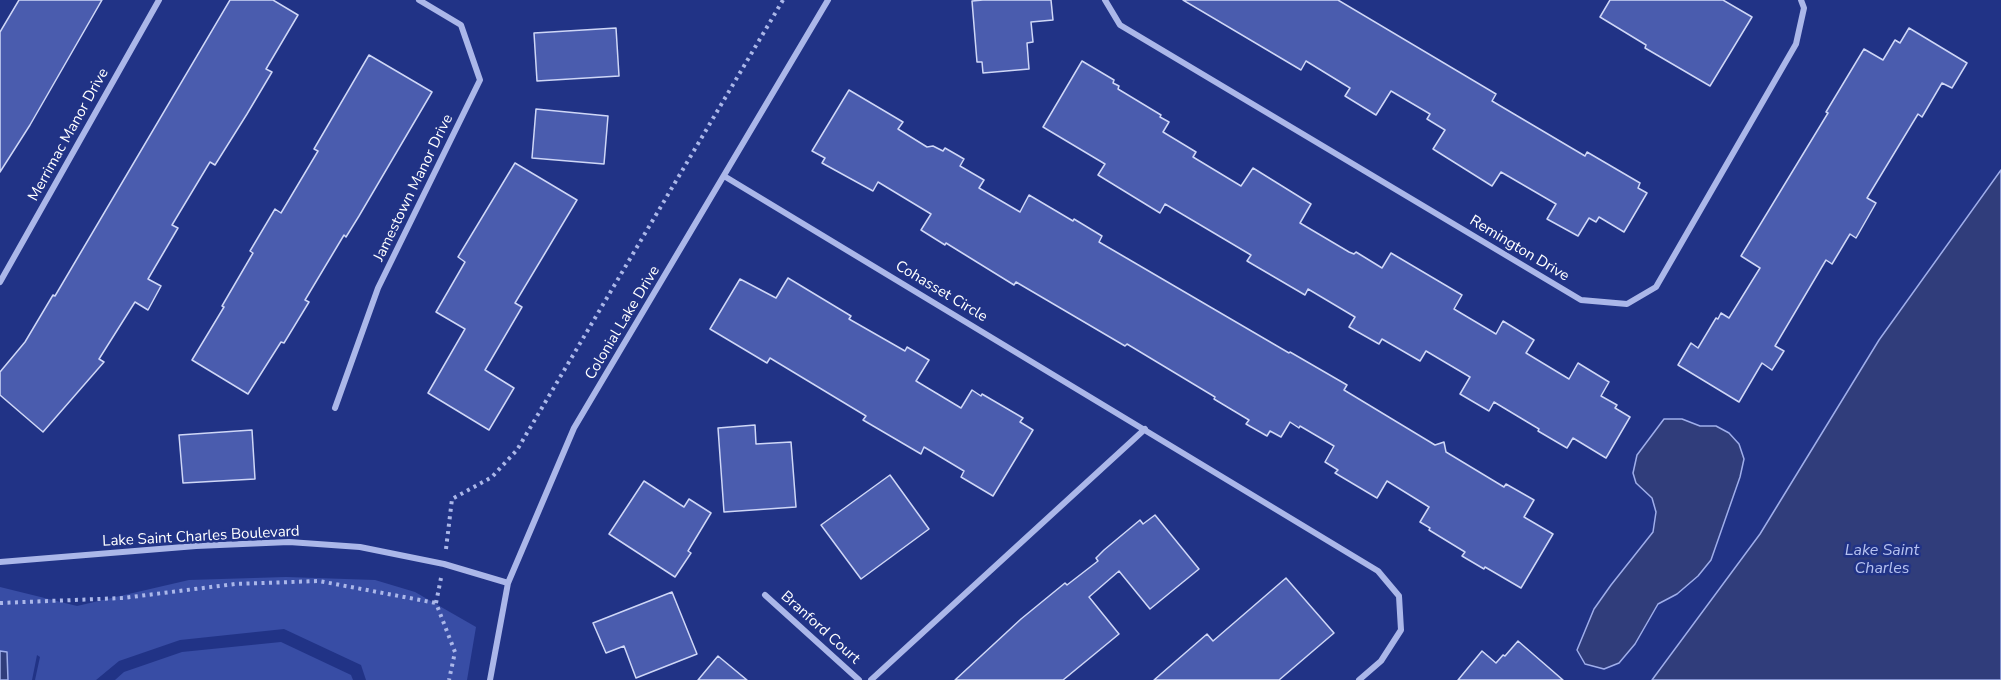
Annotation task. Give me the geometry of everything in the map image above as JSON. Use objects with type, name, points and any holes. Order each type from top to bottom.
[{"type":"street","name":"Merrimac Manor Drive","points":[[0,282],[159,0]]},
{"type":"street","name":"Jamestown Manor Drive","points":[[335,408],[378,288],[480,80],[461,25],[419,0]]},
{"type":"street","name":"Colonial Lake Drive","points":[[490,680],[508,583],[574,428],[828,0]]},
{"type":"street","name":"Remington Drive","points":[[1106,0],[1120,25],[1581,300],[1628,304],[1656,287],[1796,44],[1804,9],[1801,0]]},
{"type":"street","name":"Cohasset Circle","points":[[724,176],[1378,571],[1399,596],[1401,630],[1381,661],[1359,680]]},
{"type":"street","points":[[871,680],[1145,429]]},
{"type":"street","name":"Lake Saint Charles Boulevard","points":[[0,562],[196,546],[289,542],[360,547],[444,564],[508,583]]},
{"type":"street","name":"Branford Court","points":[[765,595],[859,680]]},
{"type":"path","points":[[449,680],[455,652],[436,603],[444,564],[452,499],[492,477],[517,450],[783,0]]},
{"type":"path","points":[[0,603],[123,598],[235,584],[320,581],[436,603]]},
{"type":"shaded area","points":[[286,577],[375,580],[415,592],[476,627],[467,680],[366,680],[361,665],[284,629],[180,640],[119,661],[96,680],[35,680],[40,657],[37,655],[32,680],[0,680],[0,587],[77,606],[189,580]]},
{"type":"shaded area","points":[[281,642],[351,675],[353,680],[115,680],[124,672],[182,652]]},
{"type":"water","name":"Lake Saint Charles","points":[[2001,170],[2001,680],[1652,680],[1760,534],[1879,340]]},
{"type":"water","points":[[1664,419],[1682,419],[1700,426],[1716,426],[1729,433],[1739,444],[1744,459],[1740,477],[1711,560],[1698,576],[1677,594],[1658,604],[1635,644],[1619,663],[1604,669],[1585,664],[1577,650],[1594,609],[1653,532],[1656,512],[1652,498],[1636,483],[1633,473],[1637,455]]},
{"type":"water","points":[[0,651],[7,652],[8,680],[0,680]]},
{"type":"building","points":[[19,0],[102,0],[30,125],[0,172],[0,32]]},
{"type":"building","points":[[230,0],[273,0],[298,15],[266,69],[272,72],[247,114],[215,165],[210,162],[172,225],[178,228],[148,279],[161,286],[148,310],[135,302],[99,359],[104,362],[43,432],[0,395],[0,372],[25,342],[53,295],[55,296]]},
{"type":"building","points":[[1051,0],[1053,20],[1031,22],[1033,42],[1027,43],[1029,69],[983,73],[982,62],[977,62],[972,1]]},
{"type":"building","points":[[1183,0],[1338,0],[1496,94],[1492,101],[1585,156],[1587,152],[1640,183],[1638,188],[1647,193],[1624,232],[1599,217],[1596,222],[1589,218],[1578,236],[1547,219],[1556,204],[1501,172],[1492,186],[1433,149],[1445,130],[1427,119],[1430,114],[1391,91],[1376,115],[1345,96],[1350,88],[1306,61],[1301,70]]},
{"type":"building","points":[[1610,0],[1723,0],[1752,17],[1710,86],[1645,48],[1646,45],[1600,17]]},
{"type":"building","points":[[616,28],[619,76],[537,81],[534,33]]},
{"type":"building","points":[[1909,28],[1967,63],[1952,88],[1942,83],[1922,117],[1918,114],[1867,198],[1876,203],[1856,238],[1850,234],[1832,264],[1826,260],[1775,346],[1784,351],[1772,370],[1762,363],[1739,402],[1678,365],[1691,343],[1698,348],[1721,313],[1729,318],[1760,268],[1741,256],[1864,49],[1883,60],[1895,40],[1900,43]]},
{"type":"building","points":[[369,55],[432,92],[359,216],[346,237],[344,235],[305,300],[309,302],[284,343],[281,342],[248,394],[192,360],[253,253],[250,251],[275,209],[281,213],[318,151],[314,149]]},
{"type":"building","points":[[1082,61],[1114,80],[1113,83],[1119,86],[1118,89],[1161,115],[1160,117],[1169,122],[1163,132],[1196,152],[1193,157],[1241,186],[1253,168],[1311,204],[1300,223],[1349,252],[1354,254],[1356,252],[1382,268],[1391,253],[1462,295],[1454,309],[1496,334],[1503,321],[1534,340],[1526,353],[1569,379],[1578,363],[1609,382],[1601,396],[1617,405],[1615,408],[1630,417],[1606,458],[1573,438],[1567,448],[1494,402],[1489,411],[1460,394],[1470,377],[1426,351],[1420,361],[1382,339],[1379,344],[1349,327],[1355,317],[1308,289],[1305,295],[1247,261],[1251,255],[1165,204],[1160,213],[1098,175],[1105,164],[1043,127]]},
{"type":"building","points":[[849,90],[903,122],[898,129],[927,147],[933,146],[943,151],[945,148],[964,159],[960,166],[984,180],[979,188],[1020,212],[1029,195],[1073,221],[1074,219],[1102,236],[1099,242],[1347,385],[1344,390],[1435,445],[1444,442],[1446,452],[1504,487],[1506,484],[1534,500],[1524,517],[1553,534],[1521,588],[1462,556],[1465,552],[1429,530],[1430,528],[1420,522],[1429,507],[1387,481],[1377,498],[1335,473],[1338,470],[1325,462],[1334,446],[1290,422],[1281,437],[1270,431],[1267,436],[1246,424],[1249,420],[1214,399],[1215,397],[1127,344],[1125,346],[1016,282],[1014,285],[921,230],[931,214],[878,182],[873,191],[822,163],[825,158],[812,151]]},
{"type":"building","points":[[536,109],[608,116],[604,164],[532,158]]},
{"type":"building","points":[[515,163],[577,200],[515,303],[522,307],[485,370],[514,388],[489,430],[428,393],[465,329],[436,312],[465,262],[458,257]]},
{"type":"building","points":[[788,278],[851,316],[849,319],[905,351],[907,347],[929,360],[916,381],[961,408],[972,390],[1023,418],[1020,422],[1033,430],[993,496],[961,477],[964,471],[924,447],[921,454],[863,420],[866,416],[770,358],[767,363],[710,329],[740,279],[776,298]]},
{"type":"building","points":[[755,425],[756,444],[791,442],[796,507],[724,512],[718,428]]},
{"type":"building","points":[[252,430],[255,479],[183,483],[179,435]]},
{"type":"building","points":[[890,475],[929,529],[861,579],[821,525]]},
{"type":"building","points":[[644,481],[684,507],[689,499],[711,513],[688,551],[691,553],[675,577],[609,534]]},
{"type":"building","points":[[1155,515],[1199,569],[1150,609],[1119,571],[1089,597],[1119,634],[1063,680],[955,680],[1021,619],[1065,583],[1067,585],[1098,561],[1096,558],[1104,550],[1140,520],[1143,524]]},
{"type":"building","points":[[1286,578],[1334,633],[1279,680],[1154,680],[1207,634],[1213,641]]},
{"type":"building","points":[[672,592],[697,654],[636,678],[624,646],[606,653],[593,623]]},
{"type":"building","points":[[1518,641],[1563,680],[1458,680],[1482,651],[1496,663]]},
{"type":"building","points":[[718,656],[747,680],[698,680]]}]
